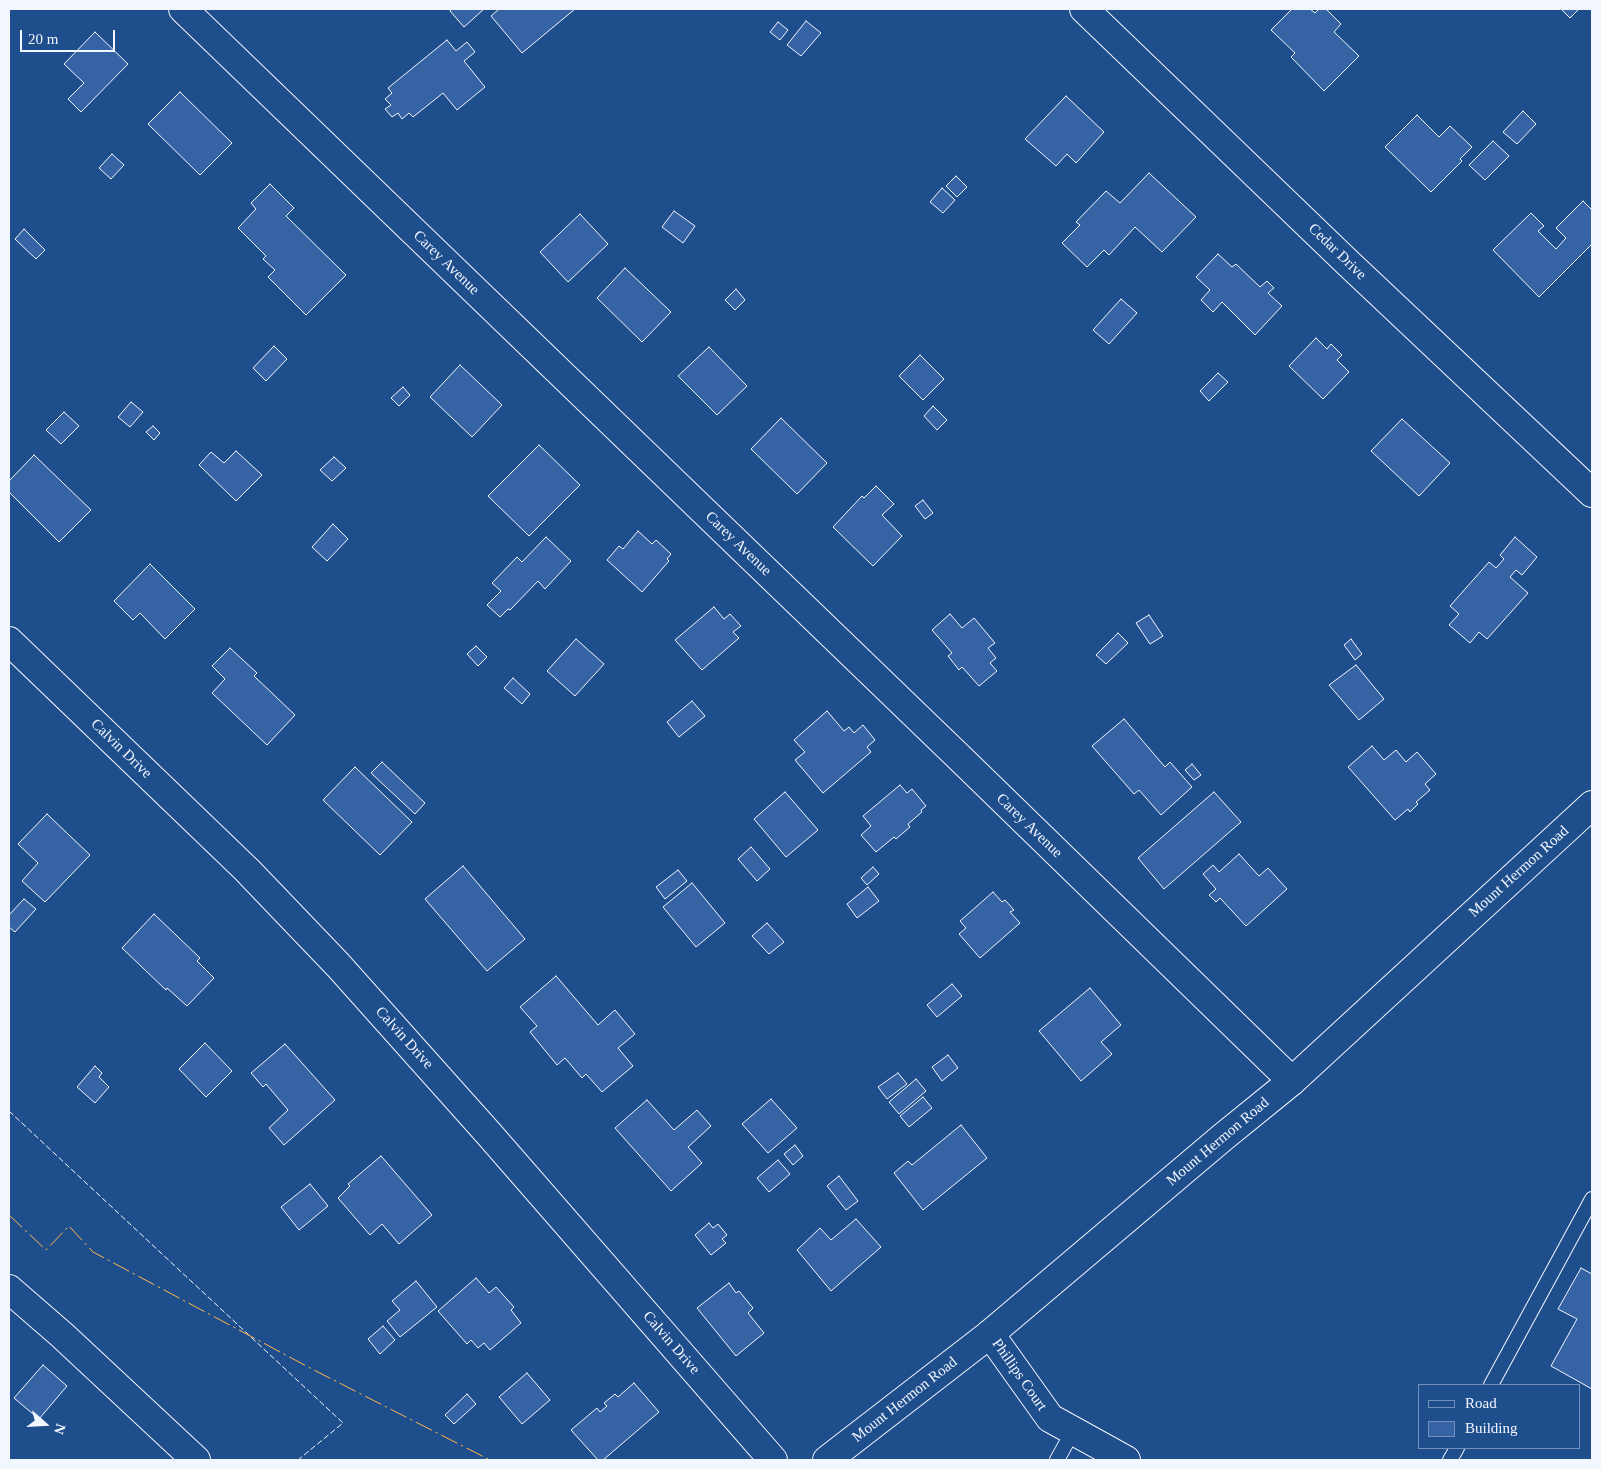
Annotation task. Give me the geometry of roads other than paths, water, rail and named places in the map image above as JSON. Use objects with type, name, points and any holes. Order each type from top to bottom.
[{"type":"street","name":"Carey Avenue","points":[[183,9],[956,754],[1292,1081]]},
{"type":"street","name":"Cedar Drive","points":[[1084,9],[1341,257],[1592,493]]},
{"type":"street","name":"Calvin Drive","points":[[9,641],[247,870],[338,965],[483,1126],[773,1460]]},
{"type":"street","name":"Mount Hermon Road","points":[[827,1460],[990,1334],[1223,1136],[1292,1081],[1592,805]]},
{"type":"street","points":[[9,1289],[62,1334],[196,1460]]},
{"type":"street","name":"Phillips Court","points":[[990,1334],[1050,1418],[1126,1460]]},
{"type":"lane","points":[[1492,1384],[1592,1199]]},
{"type":"lane","points":[[1057,1460],[1073,1431]]},
{"type":"lane","points":[[1450,1460],[1456,1449]]}]
